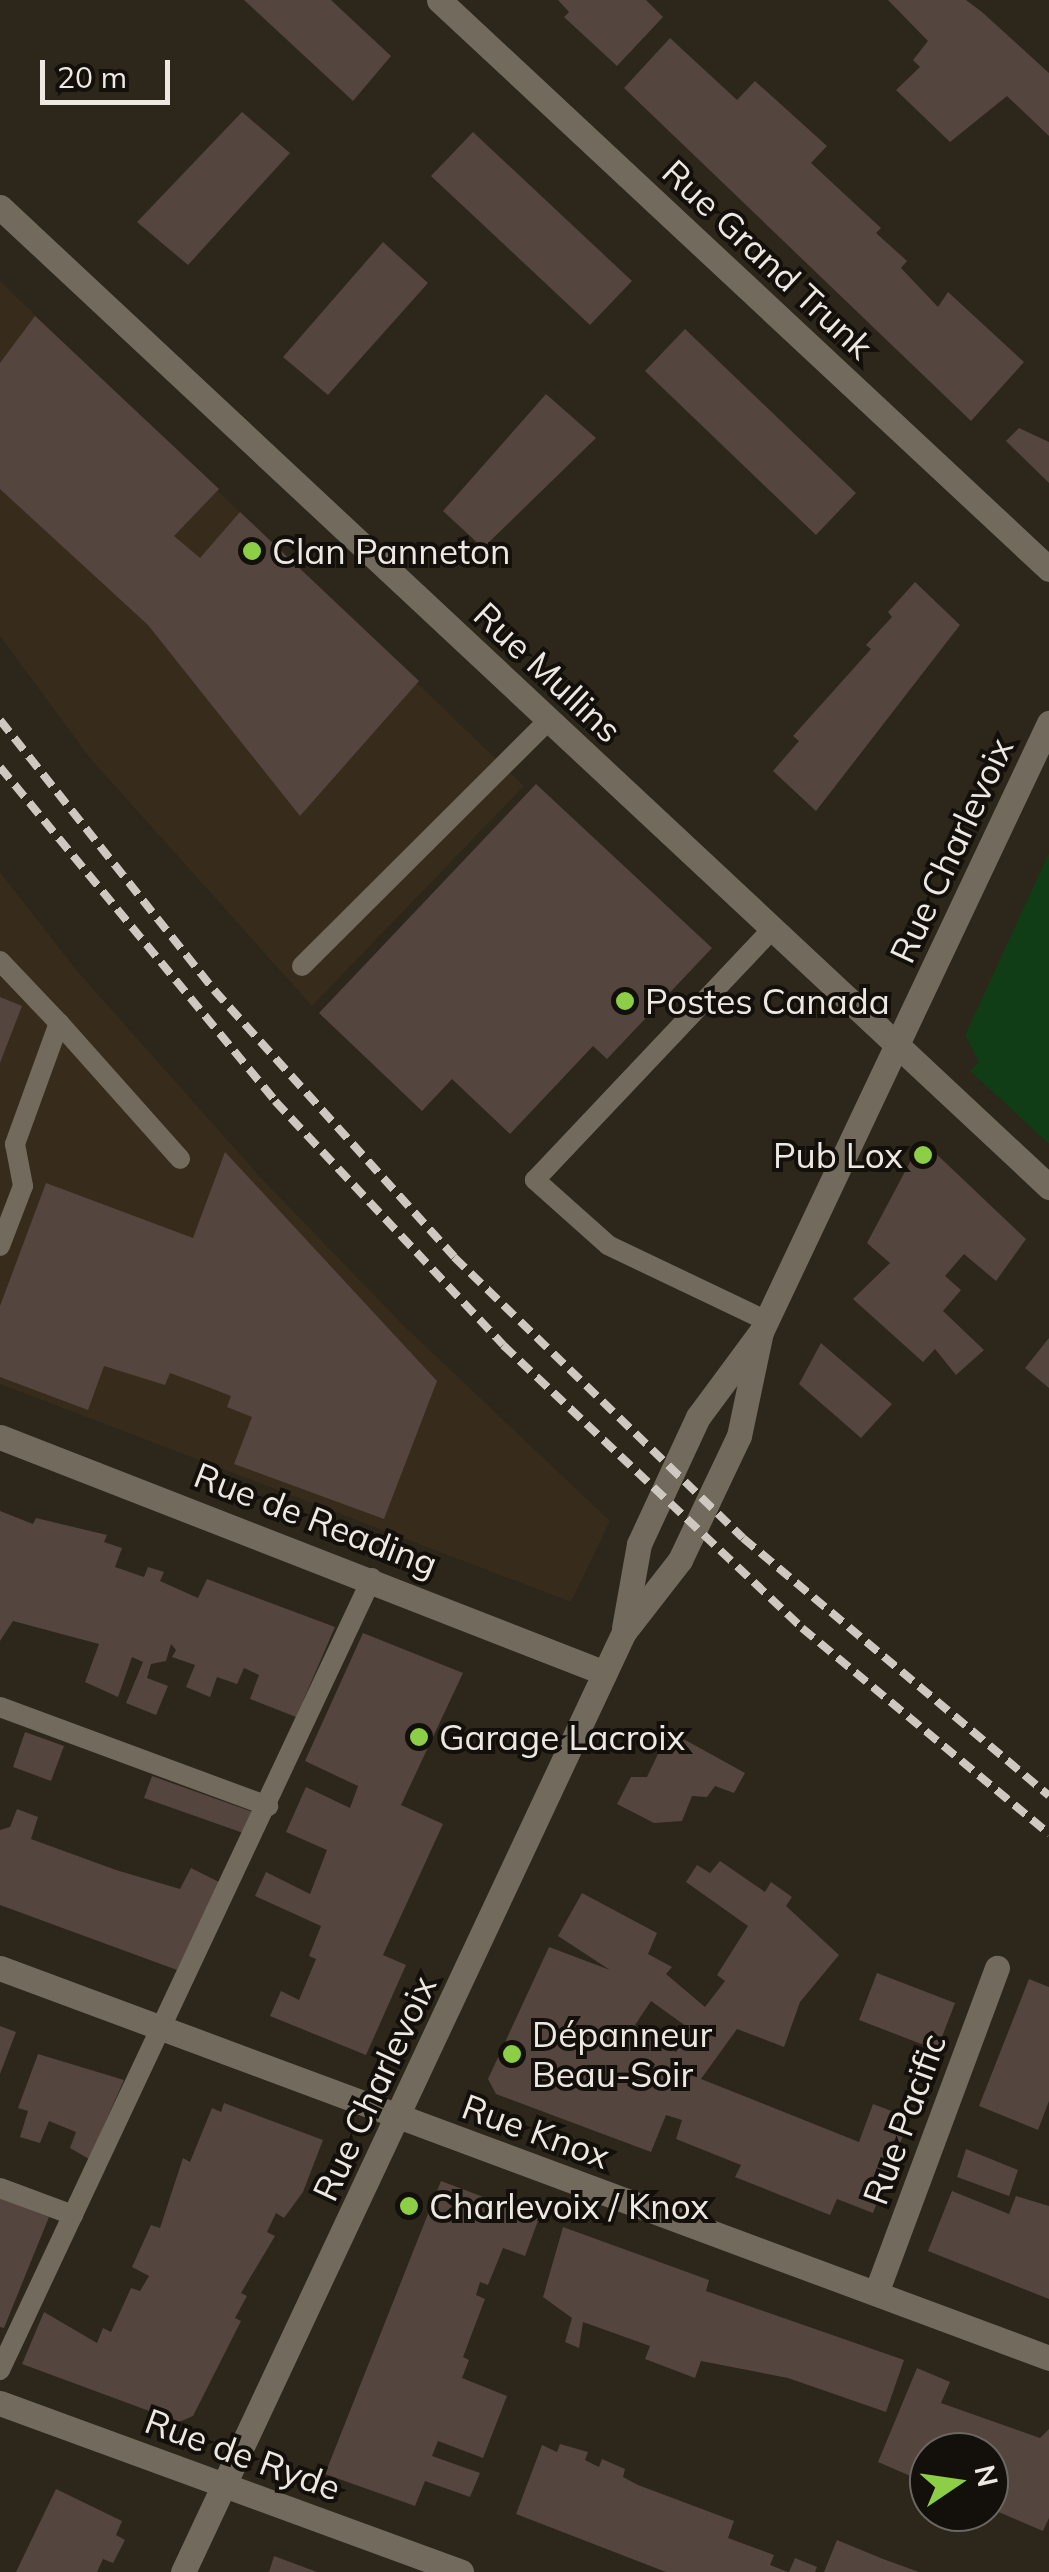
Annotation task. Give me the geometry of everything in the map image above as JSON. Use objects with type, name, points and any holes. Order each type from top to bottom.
[{"type":"street","name":"Rue Grand Trunk","points":[[438,0],[1049,569]]},
{"type":"street","name":"Rue Mullins","points":[[0,207],[1049,1187]]},
{"type":"street","name":"Rue Charlevoix","points":[[624,1632],[638,1544],[698,1418],[764,1327],[899,1048],[1049,723]]},
{"type":"street","name":"Rue Charlevoix","points":[[183,2572],[624,1632],[680,1560],[739,1436],[764,1327]]},
{"type":"street","name":"Rue de Reading","points":[[0,1436],[372,1578],[605,1673]]},
{"type":"street","name":"Rue Knox","points":[[0,1968],[1049,2358]]},
{"type":"street","name":"Rue Pacific","points":[[876,2293],[997,1968]]},
{"type":"street","name":"Rue de Ryde","points":[[0,2403],[461,2572]]},
{"type":"lane","points":[[302,966],[548,720]]},
{"type":"lane","points":[[764,1327],[608,1245],[534,1180],[772,929]]},
{"type":"lane","points":[[0,961],[180,1159]]},
{"type":"lane","points":[[0,1246],[23,1186],[15,1144],[59,1024]]},
{"type":"lane","points":[[0,2370],[372,1578]]},
{"type":"lane","points":[[0,1706],[268,1806]]},
{"type":"lane","points":[[0,2188],[73,2215]]},
{"type":"shaded area","points":[[0,281],[524,786],[312,1006],[89,757],[0,636]]},
{"type":"shaded area","points":[[0,872],[78,972],[262,1179],[402,1324],[610,1521],[571,1602],[0,1384]]},
{"type":"green space","points":[[1049,853],[1049,1144],[970,1071],[979,1062],[965,1035]]},
{"type":"building","points":[[244,0],[331,0],[391,56],[353,101]]},
{"type":"building","points":[[558,0],[646,0],[663,17],[617,66],[564,17],[569,12]]},
{"type":"building","points":[[888,0],[966,0],[982,12],[1049,73],[1049,136],[1007,96],[950,142],[896,90],[920,67],[913,60],[928,41]]},
{"type":"building","points":[[670,38],[737,100],[755,81],[827,146],[811,163],[881,228],[876,233],[907,261],[901,268],[938,307],[948,292],[1024,362],[971,421],[624,88]]},
{"type":"building","points":[[242,112],[290,153],[188,265],[137,222]]},
{"type":"building","points":[[473,132],[632,281],[590,325],[431,176]]},
{"type":"building","points":[[383,242],[428,283],[328,395],[283,357]]},
{"type":"building","points":[[35,316],[219,489],[174,536],[200,558],[240,512],[419,681],[300,816],[148,625],[0,489],[0,363]]},
{"type":"building","points":[[685,329],[856,493],[816,535],[645,371]]},
{"type":"building","points":[[546,394],[596,438],[483,548],[443,511]]},
{"type":"building","points":[[1019,428],[1049,442],[1049,483],[1006,441]]},
{"type":"building","points":[[915,582],[960,625],[816,811],[773,771],[799,741],[793,736],[871,649],[866,645],[892,617],[888,612]]},
{"type":"building","points":[[536,784],[712,948],[607,1059],[593,1046],[510,1134],[452,1079],[422,1111],[319,1013]]},
{"type":"building","points":[[0,997],[22,1006],[0,1063]]},
{"type":"building","points":[[929,1147],[1026,1239],[996,1281],[964,1254],[945,1276],[961,1290],[943,1311],[984,1350],[956,1375],[935,1349],[923,1362],[853,1299],[890,1263],[867,1243],[916,1151]]},
{"type":"building","points":[[225,1152],[437,1381],[384,1519],[234,1464],[252,1417],[227,1407],[231,1396],[208,1387],[170,1373],[165,1385],[104,1366],[88,1410],[0,1377],[0,1306],[46,1183],[193,1238]]},
{"type":"building","points":[[1049,1338],[1049,1388],[1025,1368]]},
{"type":"building","points":[[821,1343],[892,1404],[861,1438],[799,1384]]},
{"type":"building","points":[[0,1511],[33,1524],[36,1518],[107,1535],[104,1542],[122,1548],[115,1567],[144,1577],[148,1567],[164,1572],[160,1581],[198,1598],[207,1579],[335,1627],[296,1717],[250,1699],[259,1675],[244,1668],[237,1684],[217,1677],[210,1697],[186,1687],[195,1665],[172,1657],[176,1650],[171,1644],[166,1661],[151,1664],[147,1678],[168,1686],[156,1715],[126,1703],[143,1662],[132,1657],[118,1697],[85,1682],[99,1644],[13,1621],[0,1641]]},
{"type":"building","points":[[363,1633],[463,1673],[401,1805],[443,1824],[383,1955],[406,1965],[366,2055],[270,2016],[281,1991],[299,2000],[316,1959],[309,1956],[321,1926],[255,1896],[266,1872],[310,1894],[327,1850],[286,1832],[306,1787],[350,1808],[358,1786],[305,1761]]},
{"type":"building","points":[[669,1731],[745,1773],[734,1793],[715,1786],[707,1797],[692,1796],[682,1821],[654,1823],[617,1804],[631,1777],[647,1777]]},
{"type":"building","points":[[25,1732],[64,1746],[51,1781],[13,1767]]},
{"type":"building","points":[[152,1776],[253,1812],[246,1834],[144,1798]]},
{"type":"building","points":[[17,1809],[38,1817],[31,1839],[116,1870],[180,1889],[191,1868],[219,1882],[177,1970],[0,1905],[0,1830],[10,1827]]},
{"type":"building","points":[[720,1861],[765,1892],[771,1882],[792,1897],[786,1906],[839,1955],[800,2002],[784,2047],[737,2029],[701,2079],[859,2142],[873,2104],[910,2118],[873,2213],[837,2199],[830,2215],[735,2177],[741,2165],[676,2139],[682,2120],[666,2115],[651,2152],[496,2094],[488,2079],[549,1947],[610,1970],[558,1936],[582,1893],[657,1933],[648,1954],[672,1967],[666,1974],[705,2007],[725,1981],[717,1975],[748,1926],[686,1882],[697,1865],[710,1873]],"holes":[[[651,2001],[690,2029],[676,2052],[635,2025]]]},
{"type":"building","points":[[877,1973],[955,2003],[937,2050],[859,2020]]},
{"type":"building","points":[[1029,1979],[1049,1987],[1049,2101],[1038,2130],[979,2106]]},
{"type":"building","points":[[0,2026],[16,2032],[0,2074]]},
{"type":"building","points":[[38,2054],[124,2080],[89,2159],[70,2148],[76,2132],[49,2121],[40,2143],[20,2137],[28,2111],[18,2108]]},
{"type":"building","points":[[224,2103],[323,2140],[303,2192],[284,2218],[276,2213],[267,2232],[275,2236],[241,2293],[247,2296],[235,2318],[241,2321],[193,2416],[179,2422],[22,2364],[44,2312],[97,2343],[103,2328],[111,2332],[131,2288],[140,2291],[149,2276],[132,2267],[151,2225],[160,2228],[183,2158],[190,2162],[212,2108],[221,2112]]},
{"type":"building","points":[[966,2149],[1018,2170],[1009,2196],[957,2177]]},
{"type":"building","points":[[441,2181],[539,2218],[525,2256],[503,2248],[488,2285],[480,2282],[476,2295],[485,2299],[463,2357],[469,2360],[462,2378],[507,2396],[483,2458],[438,2441],[432,2456],[480,2473],[470,2497],[425,2481],[415,2506],[325,2474]]},
{"type":"building","points":[[952,2191],[1009,2214],[1016,2196],[1049,2206],[1049,2299],[928,2251]]},
{"type":"building","points":[[0,2198],[49,2217],[4,2328],[0,2327]]},
{"type":"building","points":[[563,2227],[709,2280],[706,2291],[904,2360],[886,2412],[788,2378],[701,2361],[695,2378],[645,2359],[650,2346],[583,2322],[579,2348],[565,2342],[572,2318],[543,2297]]},
{"type":"building","points":[[917,2368],[950,2382],[941,2403],[1040,2438],[1049,2429],[1049,2518],[1043,2531],[1009,2517],[1009,2432],[909,2432],[909,2475],[878,2462]]},
{"type":"building","points":[[560,2444],[588,2452],[585,2460],[599,2467],[602,2459],[625,2469],[623,2477],[638,2485],[734,2521],[728,2538],[774,2555],[770,2565],[788,2572],[666,2572],[516,2514],[542,2445],[557,2452]]},
{"type":"building","points":[[56,2489],[122,2521],[116,2535],[125,2540],[113,2563],[103,2559],[97,2572],[16,2572]]},
{"type":"building","points":[[837,2540],[883,2559],[919,2572],[824,2572]]},
{"type":"building","points":[[274,2556],[317,2572],[269,2572]]},
{"type":"building","points":[[795,2558],[817,2567],[815,2572],[789,2572]]},
{"type":"railway","points":[[0,720],[214,990],[454,1257],[743,1538],[1049,1796]]},
{"type":"railway","points":[[0,767],[275,1101],[503,1345],[802,1628],[1049,1834]]},
{"type":"place","name":"Clan Panneton","points":[[252,551]]},
{"type":"place","name":"Postes Canada","points":[[625,1001]]},
{"type":"place","name":"Pub Lox","points":[[923,1155]]},
{"type":"place","name":"Garage Lacroix","points":[[419,1737]]},
{"type":"place","name":"Dépanneur Beau-Soir","points":[[512,2054]]},
{"type":"place","name":"Charlevoix / Knox","points":[[409,2206]]}]
